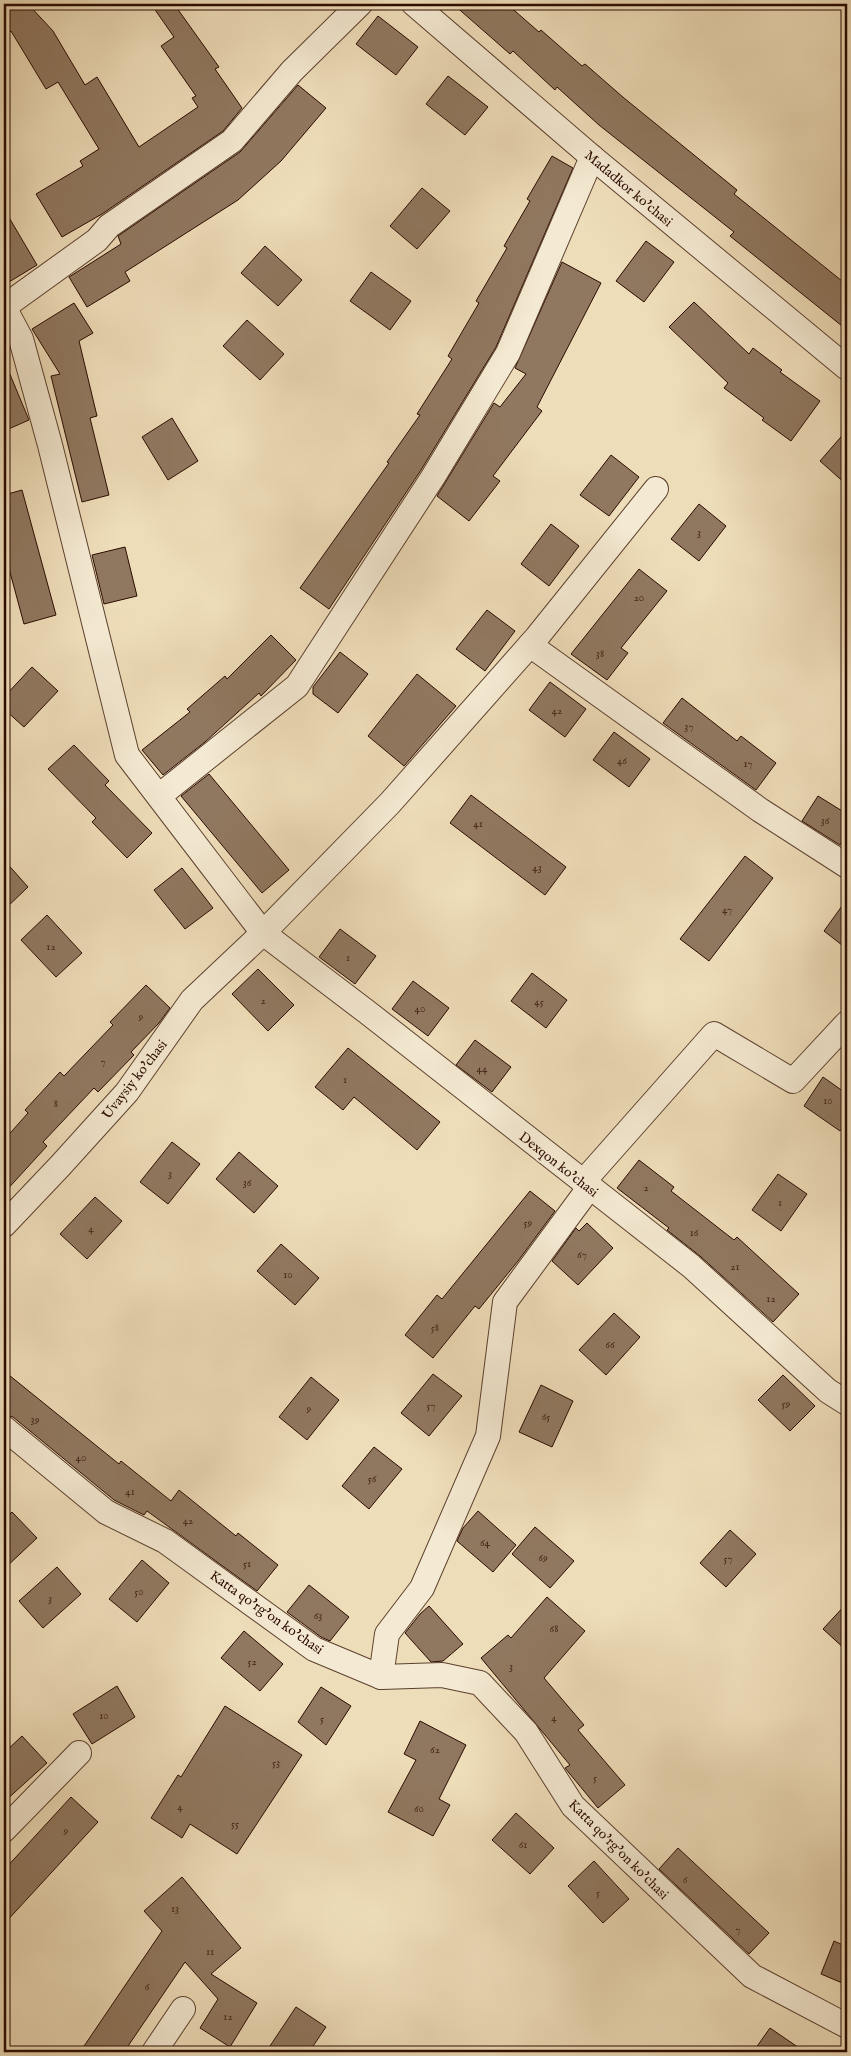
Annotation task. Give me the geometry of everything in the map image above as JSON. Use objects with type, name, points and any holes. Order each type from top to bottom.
[{"type":"street","points":[[4,307],[97,240],[109,226],[232,141],[292,71],[360,4]]},
{"type":"street","name":"Madadkor ko'chasi","points":[[414,4],[592,157],[847,368]]},
{"type":"street","points":[[159,796],[297,686],[433,477],[508,353],[592,157]]},
{"type":"street","name":"Dexqon ko'chasi","points":[[4,307],[21,339],[26,357],[50,445],[127,755],[263,933],[691,1266],[828,1391],[847,1403]]},
{"type":"street","name":"Uvaysiy ko'chasi","points":[[4,1225],[127,1092],[192,1000],[263,933],[390,803],[530,645],[656,489]]},
{"type":"street","points":[[530,645],[760,810],[847,866]]},
{"type":"street","points":[[381,1677],[387,1634],[422,1588],[488,1436],[505,1302],[586,1185],[714,1034],[793,1080],[847,1023]]},
{"type":"street","name":"Katta qo'rg'on ko'chasi","points":[[4,1428],[106,1512],[165,1541],[314,1649],[381,1677],[442,1675],[480,1682],[526,1732],[573,1806],[752,1976],[847,2026]]},
{"type":"street","points":[[4,1830],[79,1753]]},
{"type":"street","points":[[154,2052],[183,2009]]},
{"type":"building","points":[[4,4],[28,4],[53,31],[85,85],[97,77],[139,147],[198,107],[192,98],[196,96],[161,46],[174,37],[151,4],[174,4],[219,67],[215,69],[242,108],[223,131],[102,214],[62,237],[36,194],[83,166],[80,161],[99,149],[58,82],[46,89],[11,31],[4,38]]},
{"type":"building","points":[[453,4],[507,4],[539,32],[541,30],[582,66],[585,64],[737,190],[734,194],[847,285],[847,330],[730,236],[734,232],[599,125],[557,87],[555,90],[513,51],[510,54]]},
{"type":"building","points":[[378,16],[418,47],[396,75],[356,44]]},
{"type":"building","points":[[448,76],[488,107],[465,135],[426,104]]},
{"type":"building","points":[[298,85],[326,108],[281,161],[238,200],[125,272],[130,281],[87,307],[69,277],[121,244],[118,236],[240,152]]},
{"type":"building","points":[[552,156],[573,168],[496,347],[421,470],[329,609],[300,588],[389,463],[387,462],[420,415],[417,414],[452,359],[448,356],[479,303],[476,301],[507,248],[504,246],[530,201],[527,199]]},
{"type":"building","points":[[422,188],[450,211],[417,249],[390,226]]},
{"type":"building","points":[[4,209],[37,265],[4,285]]},
{"type":"building","points":[[646,241],[674,262],[644,302],[616,281]]},
{"type":"building","points":[[265,246],[302,280],[278,306],[241,273]]},
{"type":"building","points":[[562,262],[601,283],[537,407],[542,411],[493,476],[500,481],[469,521],[437,496],[494,403],[500,407],[526,374],[515,368]]},
{"type":"building","points":[[371,272],[411,301],[390,330],[350,301]]},
{"type":"building","points":[[694,302],[749,354],[753,348],[782,370],[780,372],[820,401],[791,441],[762,420],[764,418],[724,388],[728,383],[669,327]]},
{"type":"building","points":[[74,303],[93,333],[79,341],[97,416],[90,418],[109,495],[82,502],[51,376],[60,374],[32,329]]},
{"type":"building","points":[[247,320],[284,354],[260,380],[223,346]]},
{"type":"building","points":[[4,360],[29,420],[4,431]]},
{"type":"building","points":[[172,418],[198,461],[168,480],[142,437]]},
{"type":"building","points":[[847,430],[847,485],[820,461]]},
{"type":"building","points":[[611,455],[639,477],[609,516],[580,495]]},
{"type":"building","points":[[22,490],[56,615],[24,624],[4,550],[4,495]]},
{"type":"building","points":[[699,504],[726,526],[699,561],[671,539]]},
{"type":"building","points":[[551,524],[579,546],[549,586],[521,564]]},
{"type":"building","points":[[125,547],[137,596],[104,604],[92,555]]},
{"type":"building","points":[[639,569],[667,591],[621,648],[628,653],[607,680],[571,654]]},
{"type":"building","points":[[487,610],[515,631],[485,671],[456,649]]},
{"type":"building","points":[[271,635],[296,660],[261,696],[259,693],[205,742],[163,775],[142,750],[190,712],[187,709],[225,676],[227,679]]},
{"type":"building","points":[[340,652],[368,674],[338,713],[313,694],[313,687]]},
{"type":"building","points":[[32,667],[58,691],[24,727],[4,709],[4,697]]},
{"type":"building","points":[[417,674],[456,706],[404,766],[368,736]]},
{"type":"building","points":[[550,682],[586,709],[565,737],[529,710]]},
{"type":"building","points":[[682,698],[737,741],[741,736],[776,763],[756,790],[663,723]]},
{"type":"building","points":[[614,732],[650,759],[629,787],[593,760]]},
{"type":"building","points":[[74,745],[109,781],[105,785],[152,833],[127,858],[92,822],[96,818],[48,769]]},
{"type":"building","points":[[209,774],[289,870],[262,893],[181,796]]},
{"type":"building","points":[[471,795],[566,867],[545,895],[450,823]]},
{"type":"building","points":[[818,796],[847,814],[847,833],[840,845],[802,821]]},
{"type":"building","points":[[745,856],[773,878],[709,961],[680,939]]},
{"type":"building","points":[[4,860],[28,887],[4,910]]},
{"type":"building","points":[[182,868],[213,908],[185,929],[154,890]]},
{"type":"building","points":[[847,899],[847,949],[824,931]]},
{"type":"building","points":[[47,915],[82,953],[56,977],[21,940]]},
{"type":"building","points":[[340,929],[376,956],[355,984],[319,957]]},
{"type":"building","points":[[258,969],[294,1005],[268,1031],[232,994]]},
{"type":"building","points":[[532,973],[567,1000],[546,1028],[511,1001]]},
{"type":"building","points":[[413,981],[449,1008],[428,1036],[392,1009]]},
{"type":"building","points":[[146,985],[170,1008],[159,1023],[131,1052],[134,1055],[98,1092],[94,1088],[43,1142],[47,1146],[4,1193],[4,1140],[28,1113],[25,1110],[60,1072],[64,1076],[113,1025],[110,1022]]},
{"type":"building","points":[[475,1040],[511,1067],[492,1092],[456,1065]]},
{"type":"building","points":[[348,1048],[440,1122],[417,1150],[354,1097],[343,1110],[315,1087]]},
{"type":"building","points":[[823,1077],[847,1094],[847,1122],[840,1131],[804,1106]]},
{"type":"building","points":[[172,1142],[200,1164],[168,1204],[140,1182]]},
{"type":"building","points":[[239,1152],[278,1186],[254,1213],[216,1179]]},
{"type":"building","points":[[639,1160],[674,1187],[671,1191],[734,1240],[737,1237],[799,1294],[773,1322],[700,1256],[667,1230],[669,1228],[617,1188]]},
{"type":"building","points":[[778,1174],[807,1194],[781,1231],[752,1210]]},
{"type":"building","points":[[530,1191],[555,1211],[479,1309],[475,1306],[433,1358],[405,1335],[437,1295],[442,1299]]},
{"type":"building","points":[[95,1197],[122,1221],[87,1259],[60,1234]]},
{"type":"building","points":[[587,1223],[613,1248],[578,1285],[552,1261],[576,1228],[579,1231]]},
{"type":"building","points":[[281,1244],[319,1278],[295,1305],[257,1271]]},
{"type":"building","points":[[614,1313],[640,1337],[606,1375],[579,1350]]},
{"type":"building","points":[[4,1371],[119,1464],[121,1461],[171,1501],[179,1490],[236,1536],[238,1533],[278,1565],[257,1591],[147,1511],[144,1515],[114,1500],[13,1417],[4,1415]]},
{"type":"building","points":[[433,1374],[462,1396],[429,1436],[401,1413]]},
{"type":"building","points":[[783,1375],[815,1406],[790,1431],[758,1400]]},
{"type":"building","points":[[311,1377],[339,1400],[307,1440],[279,1417]]},
{"type":"building","points":[[541,1385],[573,1401],[552,1447],[519,1432]]},
{"type":"building","points":[[374,1447],[402,1469],[369,1509],[342,1486]]},
{"type":"building","points":[[478,1511],[516,1545],[493,1572],[457,1541],[463,1528]]},
{"type":"building","points":[[12,1512],[37,1538],[4,1569],[4,1520]]},
{"type":"building","points":[[535,1527],[574,1561],[550,1588],[512,1554]]},
{"type":"building","points":[[730,1530],[756,1554],[726,1587],[700,1563]]},
{"type":"building","points":[[142,1560],[169,1583],[137,1622],[109,1599]]},
{"type":"building","points":[[57,1567],[81,1594],[43,1628],[19,1601]]},
{"type":"building","points":[[309,1585],[349,1617],[330,1641],[321,1637],[287,1612]]},
{"type":"building","points":[[547,1597],[585,1631],[544,1678],[584,1725],[578,1730],[625,1785],[598,1808],[565,1768],[570,1765],[481,1658],[508,1635],[511,1638]]},
{"type":"building","points":[[847,1603],[847,1651],[823,1629]]},
{"type":"building","points":[[429,1606],[463,1644],[443,1661],[431,1662],[405,1633]]},
{"type":"building","points":[[244,1631],[283,1664],[260,1691],[221,1658]]},
{"type":"building","points":[[117,1686],[135,1717],[92,1744],[73,1714]]},
{"type":"building","points":[[321,1687],[351,1706],[326,1745],[298,1722]]},
{"type":"building","points":[[225,1706],[302,1755],[237,1854],[190,1824],[182,1838],[151,1818],[178,1775],[181,1777]]},
{"type":"building","points":[[420,1721],[466,1745],[439,1799],[450,1805],[433,1836],[388,1812],[416,1760],[404,1754]]},
{"type":"building","points":[[22,1736],[47,1763],[4,1802],[4,1753]]},
{"type":"building","points":[[71,1797],[98,1822],[4,1924],[4,1870]]},
{"type":"building","points":[[516,1813],[554,1848],[530,1874],[492,1840]]},
{"type":"building","points":[[678,1848],[769,1933],[749,1954],[659,1869]]},
{"type":"building","points":[[594,1861],[629,1899],[603,1923],[568,1886]]},
{"type":"building","points":[[182,1877],[241,1948],[211,1974],[257,2003],[230,2047],[200,2028],[218,1999],[185,1962],[124,2052],[80,2052],[162,1931],[144,1911]]},
{"type":"building","points":[[834,1941],[847,1947],[847,1985],[821,1974]]},
{"type":"building","points":[[296,2007],[326,2027],[309,2052],[266,2052]]},
{"type":"building","points":[[770,2028],[805,2052],[753,2052]]}]
